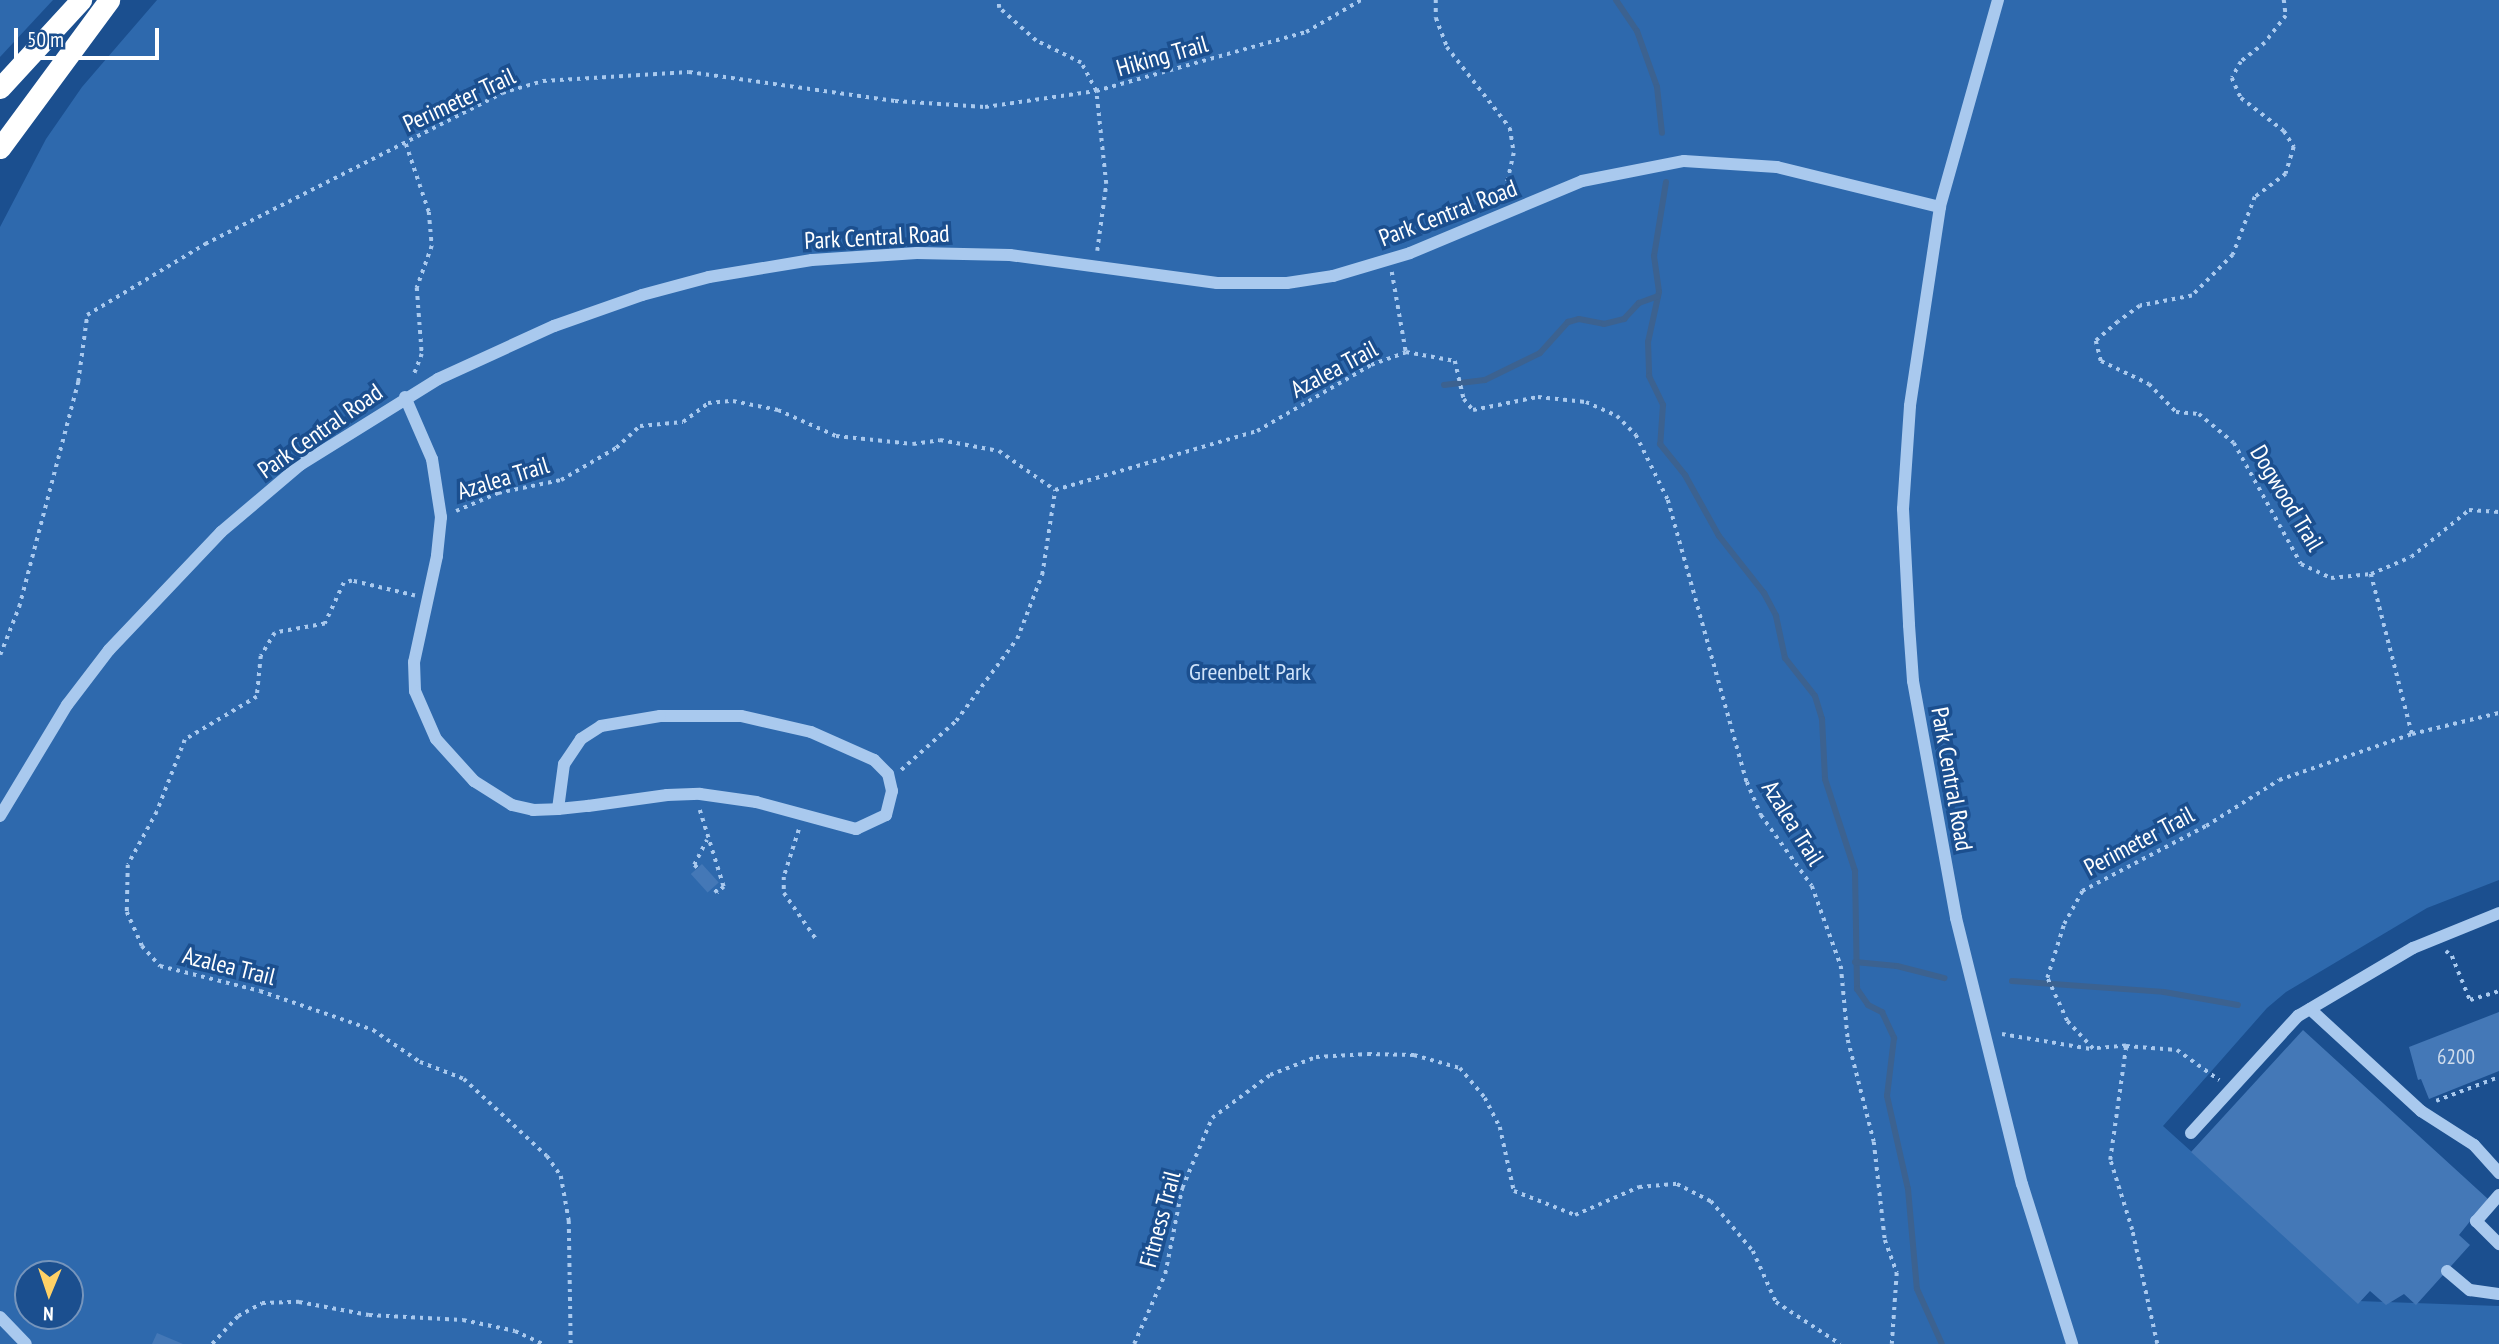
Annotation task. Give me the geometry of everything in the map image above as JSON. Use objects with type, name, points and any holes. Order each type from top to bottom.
[{"type":"highway","points":[[0,88],[81,0]]},
{"type":"highway","points":[[0,148],[108,0]]},
{"type":"street","name":"Park Central Road","points":[[1998,0],[1940,207],[1910,406],[1903,509],[1908,612],[1913,681],[1947,873],[2022,1184],[2072,1344]]},
{"type":"street","name":"Park Central Road","points":[[0,816],[66,705],[109,650],[221,532],[300,465],[405,397],[554,326],[642,295],[709,277],[812,260],[917,253],[1010,255],[1217,284],[1287,283],[1332,276],[1397,257],[1582,181],[1684,161],[1777,167],[1940,207]]},
{"type":"street","points":[[405,397],[432,459],[441,517],[413,680],[416,698],[436,739],[458,766],[497,798],[523,808],[558,809],[700,794],[756,802],[844,828],[869,827],[886,816],[892,800],[891,780],[881,766],[860,752],[793,727],[722,715],[660,716],[601,726],[581,738],[564,764],[558,809]]},
{"type":"street","points":[[2191,1133],[2287,1025],[2413,948],[2499,913]]},
{"type":"street","points":[[2310,1009],[2421,1111],[2474,1145],[2499,1173]]},
{"type":"street","points":[[2499,1195],[2476,1221],[2499,1244]]},
{"type":"street","points":[[2447,1271],[2470,1290],[2499,1294]]},
{"type":"street","points":[[0,1317],[26,1344]]},
{"type":"path","points":[[998,0],[999,8],[1037,41],[1082,63],[1096,91]]},
{"type":"path","name":"Hiking Trail","points":[[1096,267],[1097,225],[1106,184],[1096,91],[1306,32],[1361,0]]},
{"type":"path","points":[[1436,0],[1436,18],[1447,47],[1510,128],[1514,153],[1501,216]]},
{"type":"path","name":"Dogwood Trail","points":[[2284,0],[2286,16],[2265,43],[2241,62],[2232,78],[2241,98],[2284,131],[2294,147],[2286,174],[2255,197],[2233,255],[2192,296],[2140,306],[2096,341],[2101,361],[2149,384],[2176,412],[2199,414],[2234,443],[2301,564],[2331,578],[2371,574],[2411,557],[2469,510],[2499,512]]},
{"type":"path","name":"Perimeter Trail","points":[[0,655],[19,607],[78,382],[88,315],[205,244],[502,93],[543,81],[689,72],[895,102],[985,107],[1096,91]]},
{"type":"path","points":[[405,397],[422,354],[417,288],[432,246],[429,212],[406,144]]},
{"type":"path","points":[[1397,257],[1391,273],[1406,352]]},
{"type":"path","name":"Azalea Trail","points":[[441,517],[498,494],[561,480],[616,448],[640,426],[671,426],[683,422],[702,405],[733,401],[788,413],[836,436],[913,444],[940,440],[999,451],[1055,490],[1257,431],[1371,365],[1406,352],[1446,356],[1455,361],[1464,399],[1473,410],[1538,397],[1586,402],[1617,416],[1636,435],[1659,477],[1746,782],[1762,815],[1812,886],[1840,965],[1848,1040],[1874,1142],[1885,1240],[1897,1273],[1892,1344]]},
{"type":"path","points":[[891,780],[956,721],[1017,639],[1042,575],[1055,490]]},
{"type":"path","points":[[2371,574],[2412,734]]},
{"type":"path","name":"Azalea Trail","points":[[427,600],[352,581],[344,583],[325,624],[275,633],[261,656],[257,697],[185,740],[158,811],[128,865],[127,912],[142,946],[160,966],[260,991],[373,1030],[420,1062],[464,1079],[547,1156],[561,1176],[569,1221],[571,1344]]},
{"type":"path","name":"Perimeter Trail","points":[[2093,1049],[2067,1021],[2047,978],[2064,924],[2082,891],[2206,826],[2279,780],[2412,734],[2499,713]]},
{"type":"path","points":[[700,794],[699,817],[724,887],[717,893],[713,888]]},
{"type":"path","points":[[805,815],[790,855],[784,893],[816,939]]},
{"type":"path","points":[[697,868],[707,840]]},
{"type":"path","points":[[2440,950],[2452,956],[2470,1000],[2499,991]]},
{"type":"path","points":[[1984,1032],[2093,1049],[2126,1046],[2177,1050],[2229,1089]]},
{"type":"path","points":[[2126,1046],[2110,1160],[2132,1230],[2157,1344]]},
{"type":"path","name":"Fitness Trail","points":[[1134,1344],[1165,1274],[1182,1188],[1212,1118],[1270,1074],[1316,1057],[1368,1054],[1414,1055],[1460,1068],[1485,1097],[1500,1127],[1514,1191],[1575,1216],[1639,1187],[1677,1184],[1711,1201],[1753,1251],[1776,1302],[1840,1344]]},
{"type":"path","points":[[2430,1104],[2499,1077]]},
{"type":"path","points":[[212,1344],[239,1317],[261,1303],[299,1302],[369,1315],[463,1320],[515,1331],[543,1344]]},
{"type":"green space","points":[[0,0],[53,0],[0,57]]},
{"type":"green space","name":"Greenbelt Park","points":[[157,0],[2499,0],[2499,880],[2427,908],[2286,992],[2267,1008],[2163,1126],[2358,1301],[2499,1306],[2499,1344],[0,1344],[0,227],[46,139],[82,87]]},
{"type":"building","points":[[702,864],[719,883],[708,893],[691,874]]},
{"type":"building","points":[[2499,1012],[2499,1071],[2429,1099],[2421,1079],[2418,1080],[2409,1047]]},
{"type":"building","points":[[2303,1030],[2488,1199],[2459,1235],[2470,1245],[2416,1305],[2404,1294],[2386,1305],[2370,1291],[2358,1304],[2191,1152]]},
{"type":"building","points":[[157,1333],[183,1344],[152,1344]]},
{"type":"waterway","points":[[1616,0],[1637,31],[1657,87],[1662,133]]},
{"type":"waterway","points":[[1666,182],[1654,256],[1659,292],[1648,342],[1649,376],[1663,405],[1660,444],[1685,475],[1719,536],[1764,593],[1776,616],[1785,658],[1815,696],[1822,719],[1825,779],[1855,871],[1857,989],[1868,1005],[1882,1012],[1894,1038],[1887,1096],[1908,1189],[1917,1289],[1942,1344]]},
{"type":"waterway","points":[[1444,385],[1485,380],[1540,353],[1568,322],[1579,319],[1604,324],[1624,319],[1639,303],[1658,296]]},
{"type":"waterway","points":[[1855,962],[1897,966],[1944,978]]},
{"type":"waterway","points":[[2012,981],[2164,992],[2238,1005]]}]
